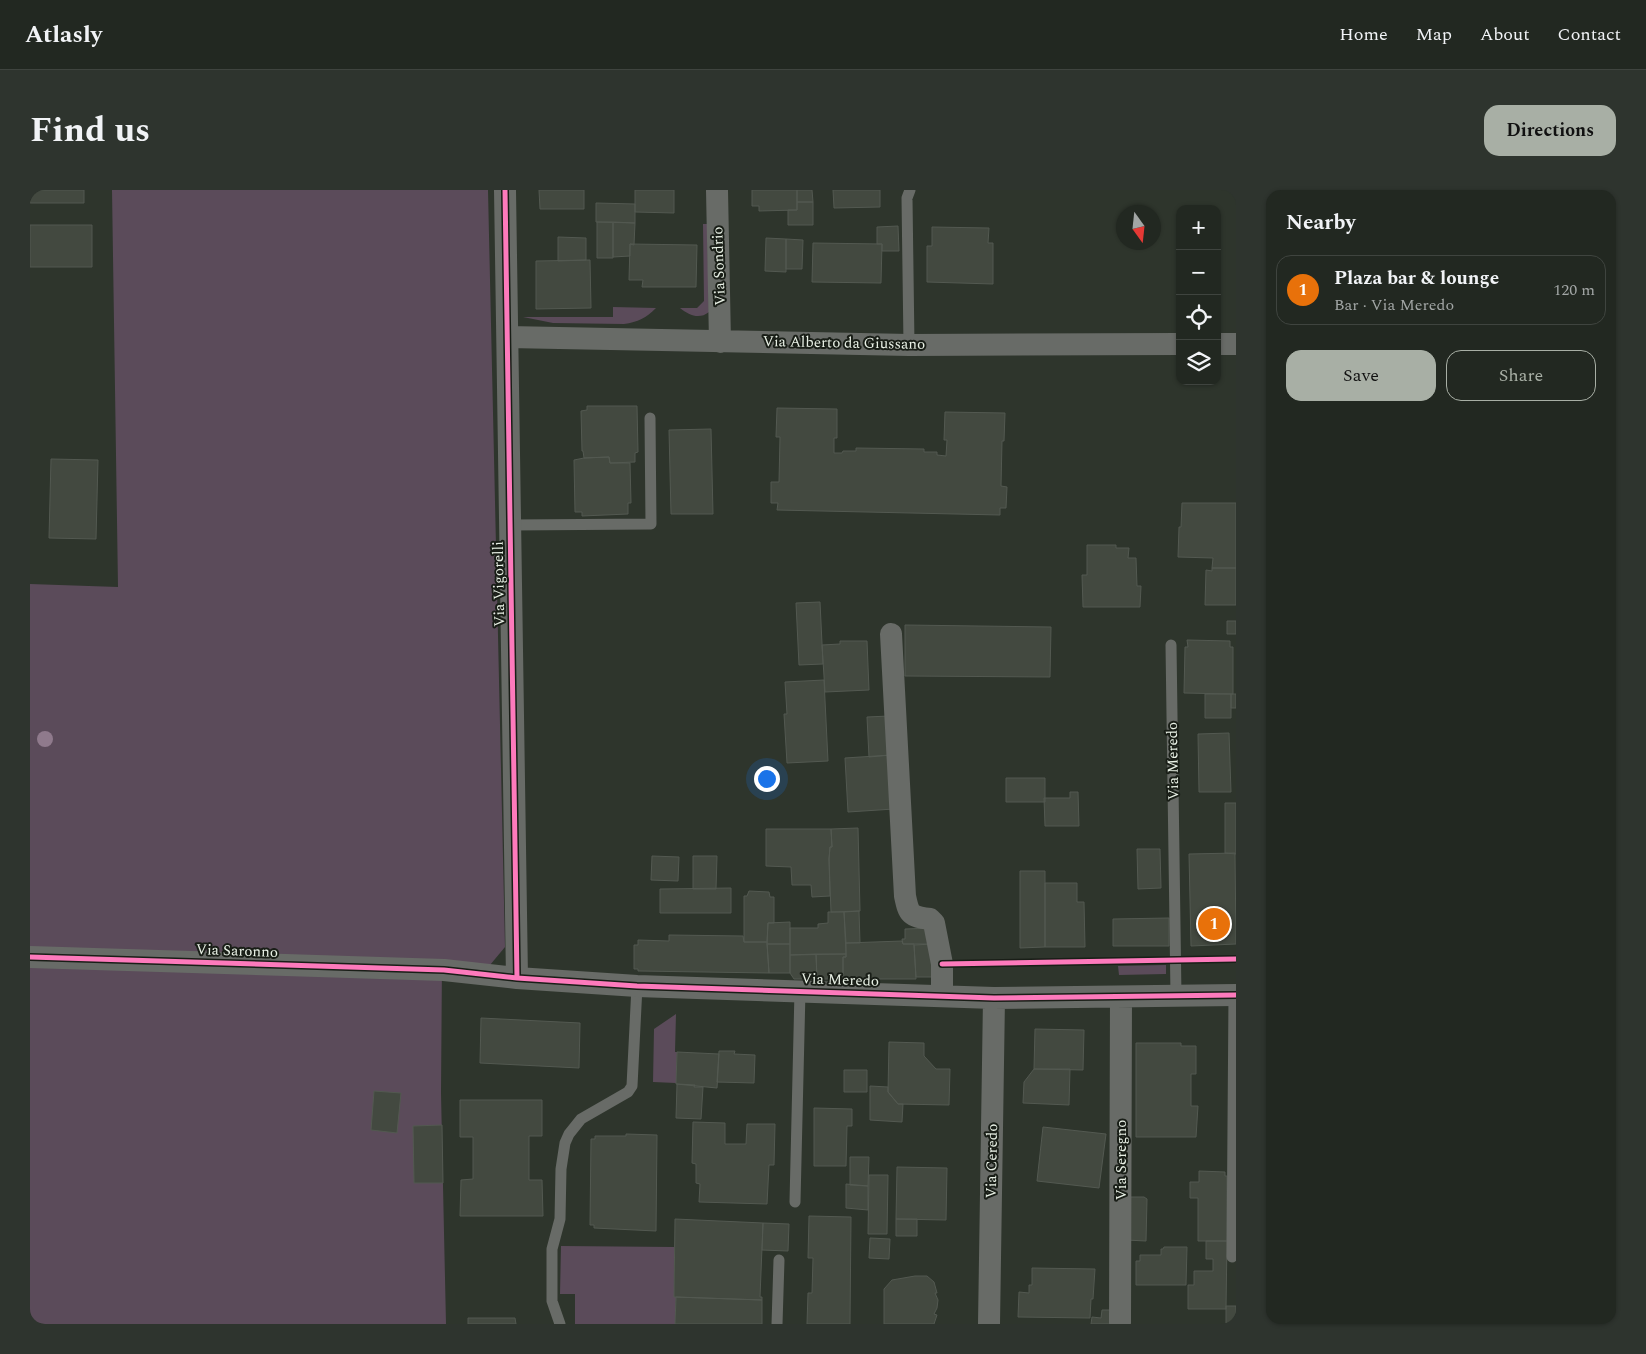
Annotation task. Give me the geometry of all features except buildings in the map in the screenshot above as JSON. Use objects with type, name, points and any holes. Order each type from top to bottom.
[{"type":"street","name":"Via Vigorelli","points":[[505,190],[517,978]]},
{"type":"street","name":"Via Sondrio","points":[[716,190],[720,342]]},
{"type":"street","name":"Via Alberto da Giussano","points":[[508,338],[908,345],[1176,344]]},
{"type":"street","points":[[1221,344],[1236,344]]},
{"type":"street","points":[[891,634],[905,896],[908,911],[914,916],[930,918],[934,923],[942,964],[942,996]]},
{"type":"street","name":"Via Saronno","points":[[30,958],[444,970]]},
{"type":"street","name":"Via Meredo","points":[[444,970],[517,978],[637,986],[800,992],[994,998],[1235,995]]},
{"type":"street","name":"Via Seregno","points":[[1120,1322],[1121,997]]},
{"type":"street","name":"Via Ceredo","points":[[989,1324],[994,998]]},
{"type":"lane","points":[[908,345],[907,198],[910,190]]},
{"type":"lane","points":[[511,525],[651,524],[650,418]]},
{"type":"lane","name":"Via Meredo","points":[[1171,646],[1176,996]]},
{"type":"lane","points":[[560,1324],[552,1301],[552,1249],[560,1219],[562,1156],[570,1134],[581,1119],[628,1092],[632,1086],[637,986]]},
{"type":"lane","points":[[795,1202],[800,992]]},
{"type":"lane","name":"Via Meredo","points":[[1232,1257],[1235,995]]},
{"type":"lane","points":[[777,1324],[778,1260]]},
{"type":"shaded area","points":[[112,190],[488,190],[505,947],[490,965],[442,963],[441,1093],[446,1324],[30,1324],[30,584],[118,587]]},
{"type":"shaded area","points":[[703,224],[707,224],[709,312],[698,316],[687,313],[680,308],[697,308],[704,301]]},
{"type":"shaded area","points":[[613,307],[656,308],[641,319],[624,324],[553,323],[523,317],[613,317]]},
{"type":"shaded area","points":[[1166,965],[1166,974],[1119,975],[1118,966]]},
{"type":"shaded area","points":[[676,1014],[676,1083],[653,1082],[654,1029]]},
{"type":"shaded area","points":[[561,1246],[674,1247],[675,1324],[575,1324],[575,1294],[560,1294]]},
{"type":"cycle path","points":[[505,190],[517,978]]},
{"type":"cycle path","points":[[30,957],[444,970],[517,978],[637,986],[994,998],[1236,995]]},
{"type":"cycle path","points":[[942,964],[1236,959]]},
{"type":"place","name":"Plaza bar & lounge","points":[[1214,924]]}]
